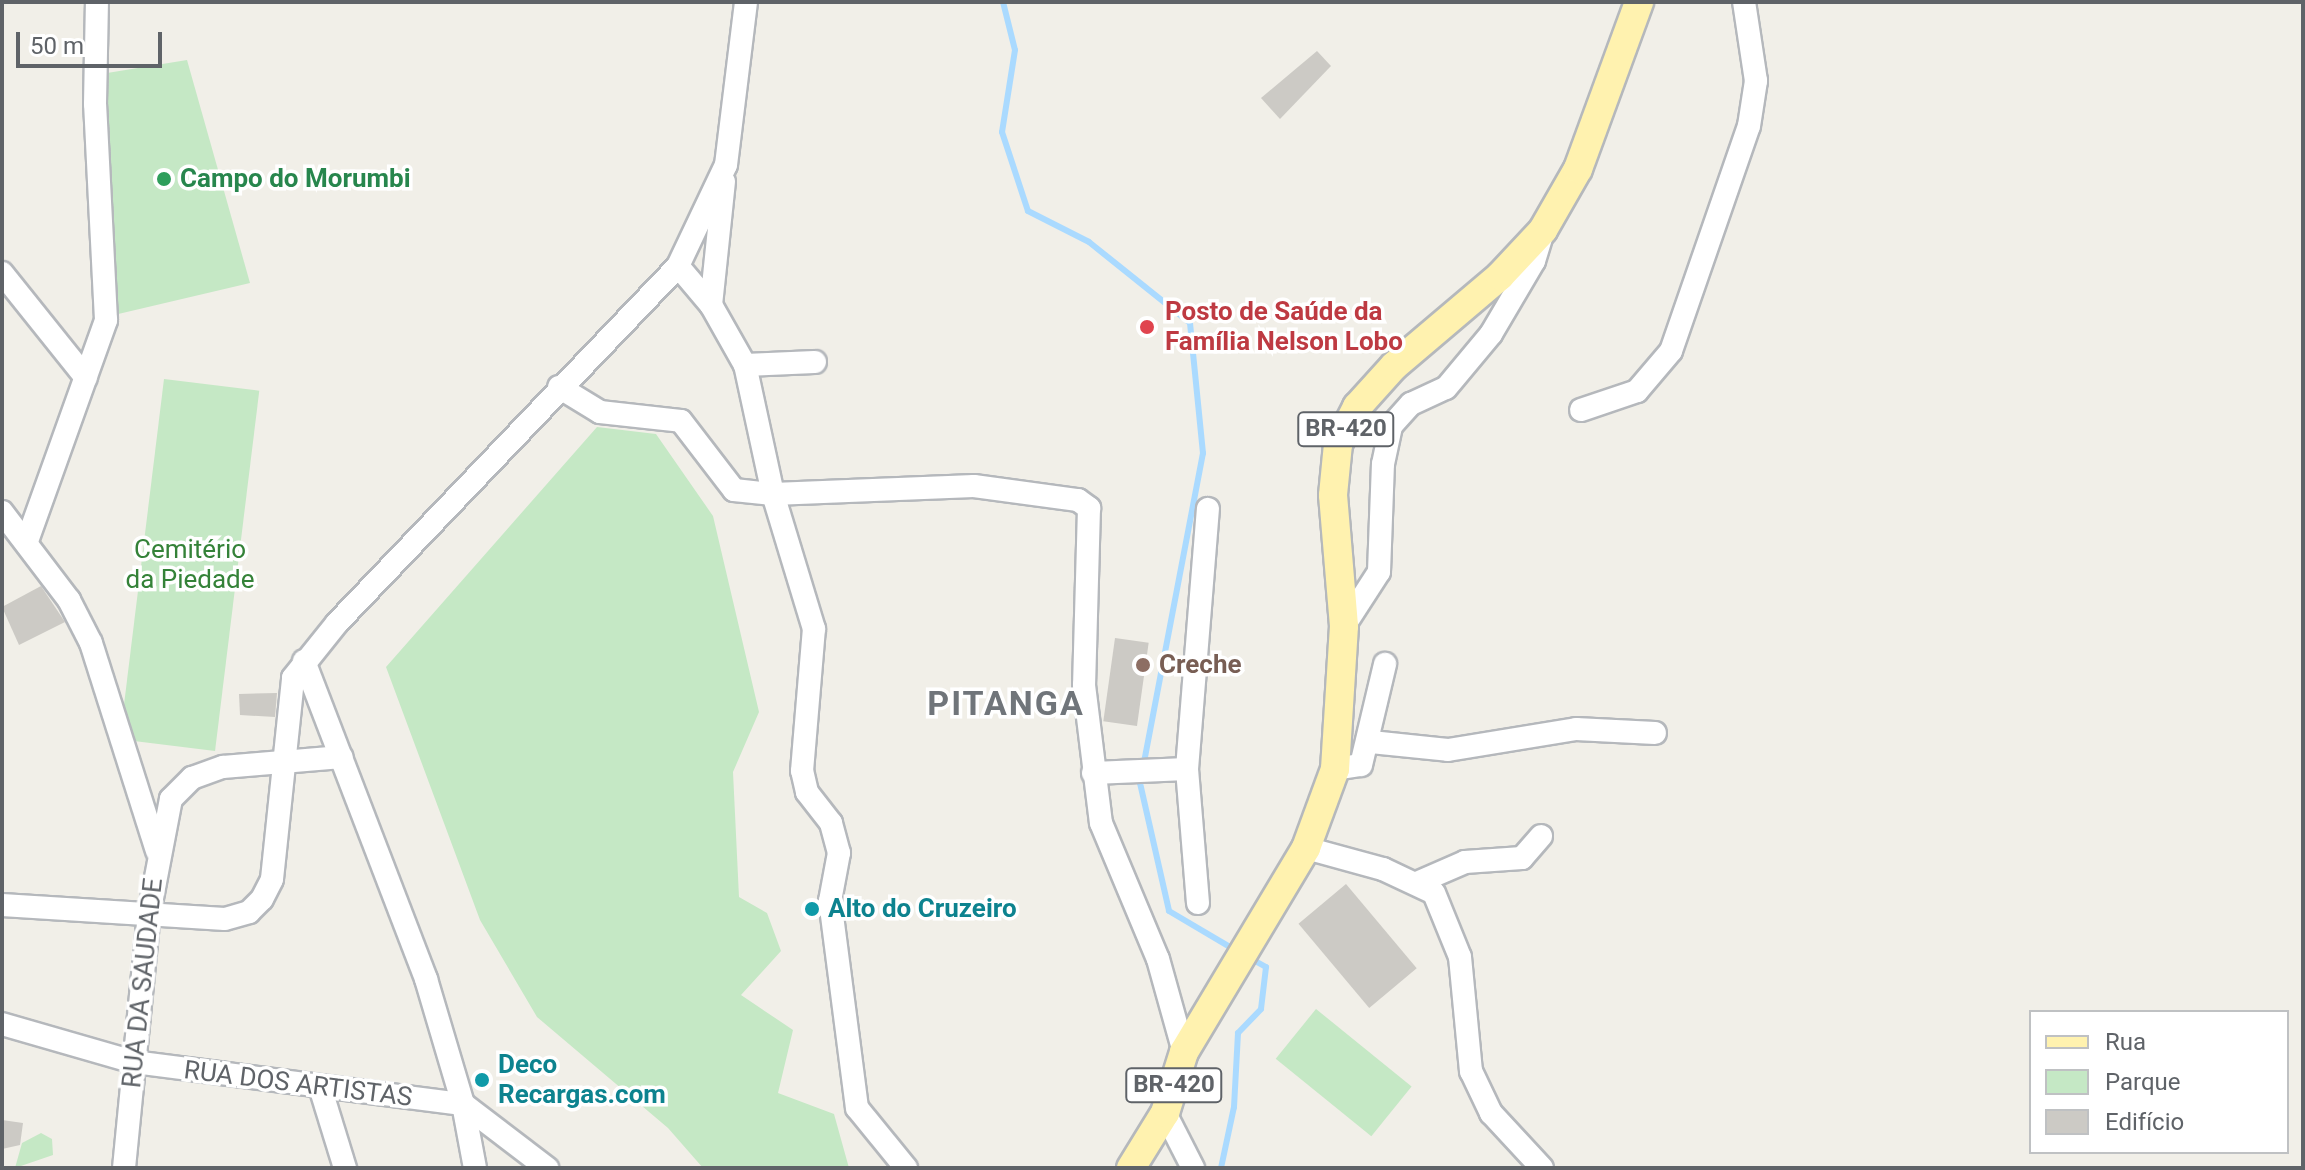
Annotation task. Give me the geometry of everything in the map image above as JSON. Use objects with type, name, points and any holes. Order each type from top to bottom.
[{"type":"main road","name":"BR-420","points":[[1131,1168],[1165,1113],[1184,1052],[1217,1002],[1306,848],[1335,769],[1344,626],[1333,495],[1338,444],[1357,407],[1394,366],[1500,276],[1543,230],[1578,169],[1639,2]]},
{"type":"street","points":[[27,541],[106,320],[95,104],[97,2]]},
{"type":"street","points":[[711,305],[746,2]]},
{"type":"street","points":[[1581,410],[1637,391],[1671,351],[1749,126],[1756,81],[1744,2]]},
{"type":"street","points":[[2,905],[225,919],[249,912],[262,899],[272,879],[288,696],[304,661],[559,387],[678,266],[726,165]]},
{"type":"street","points":[[1344,626],[1379,572],[1383,464],[1391,426],[1411,404],[1446,388],[1491,334],[1534,261],[1543,230]]},
{"type":"street","points":[[678,266],[711,305],[745,365],[773,494],[814,629],[802,771],[807,792],[831,823],[839,853],[830,901],[857,1108],[906,1168]]},
{"type":"street","points":[[2,273],[86,378]]},
{"type":"street","points":[[745,365],[815,362]]},
{"type":"street","points":[[559,387],[600,412],[681,421],[734,490],[773,494],[974,486],[1078,500],[1089,508],[1084,671],[1101,823],[1158,959],[1184,1052]]},
{"type":"street","points":[[1198,903],[1187,769],[1208,509]]},
{"type":"street","points":[[2,512],[27,541],[91,643],[157,851]]},
{"type":"street","points":[[304,661],[426,979],[463,1104],[475,1168]]},
{"type":"street","points":[[1335,769],[1361,765],[1371,742],[1385,664]]},
{"type":"street","points":[[1371,742],[1448,750],[1576,729],[1655,733]]},
{"type":"street","points":[[283,767],[342,757]]},
{"type":"street","name":"RUA DA SAUDADE","points":[[124,1168],[157,851],[171,799],[192,778],[223,767],[283,767]]},
{"type":"street","points":[[1093,773],[1187,769]]},
{"type":"street","points":[[1419,882],[1465,862],[1522,858],[1541,836]]},
{"type":"street","points":[[1306,848],[1419,882],[1446,913],[1460,957],[1471,1071],[1491,1113],[1522,1160],[1542,1168]]},
{"type":"street","name":"RUA DOS ARTISTAS","points":[[2,1024],[134,1062],[321,1090],[463,1104]]},
{"type":"street","points":[[321,1090],[345,1168]]},
{"type":"street","points":[[463,1104],[547,1168]]},
{"type":"street","points":[[1165,1113],[1193,1168]]},
{"type":"green space","name":"Campo do Morumbi","points":[[187,60],[250,283],[114,315],[101,74]]},
{"type":"green space","name":"Cemitério da Piedade","points":[[164,379],[259,391],[215,751],[120,739]]},
{"type":"green space","points":[[597,427],[656,434],[713,516],[759,712],[733,772],[739,897],[767,913],[781,951],[741,995],[793,1030],[778,1093],[834,1114],[849,1168],[703,1168],[668,1128],[537,1017],[480,920],[386,667]]},
{"type":"green space","points":[[1316,1009],[1412,1086],[1371,1136],[1276,1059]]},
{"type":"green space","points":[[41,1133],[52,1139],[53,1155],[15,1168],[22,1143]]},
{"type":"building","points":[[1317,51],[1331,66],[1280,119],[1261,98]]},
{"type":"building","points":[[41,586],[65,622],[19,645],[2,607]]},
{"type":"building","points":[[1115,638],[1149,643],[1137,726],[1103,721]]},
{"type":"building","points":[[277,693],[275,717],[240,715],[239,694]]},
{"type":"building","points":[[1346,884],[1417,968],[1369,1008],[1299,924]]},
{"type":"building","points":[[2,1120],[23,1123],[20,1145],[2,1149]]},
{"type":"waterway","points":[[1003,2],[1015,50],[1002,132],[1028,211],[1089,242],[1190,323],[1203,453],[1140,783],[1169,911],[1235,950]]},
{"type":"waterway","points":[[1221,1168],[1234,1107],[1238,1033],[1261,1009],[1266,967],[1248,957]]},
{"type":"place","name":"Campo do Morumbi","points":[[164,179]]},
{"type":"place","name":"Posto de Saúde da Família Nelson Lobo","points":[[1147,327]]},
{"type":"place","name":"Creche","points":[[1143,665]]},
{"type":"place","name":"Alto do Cruzeiro","points":[[812,909]]},
{"type":"place","name":"Deco Recargas.com","points":[[482,1080]]},
{"type":"district","name":"PITANGA","points":[[1006,704]]}]
